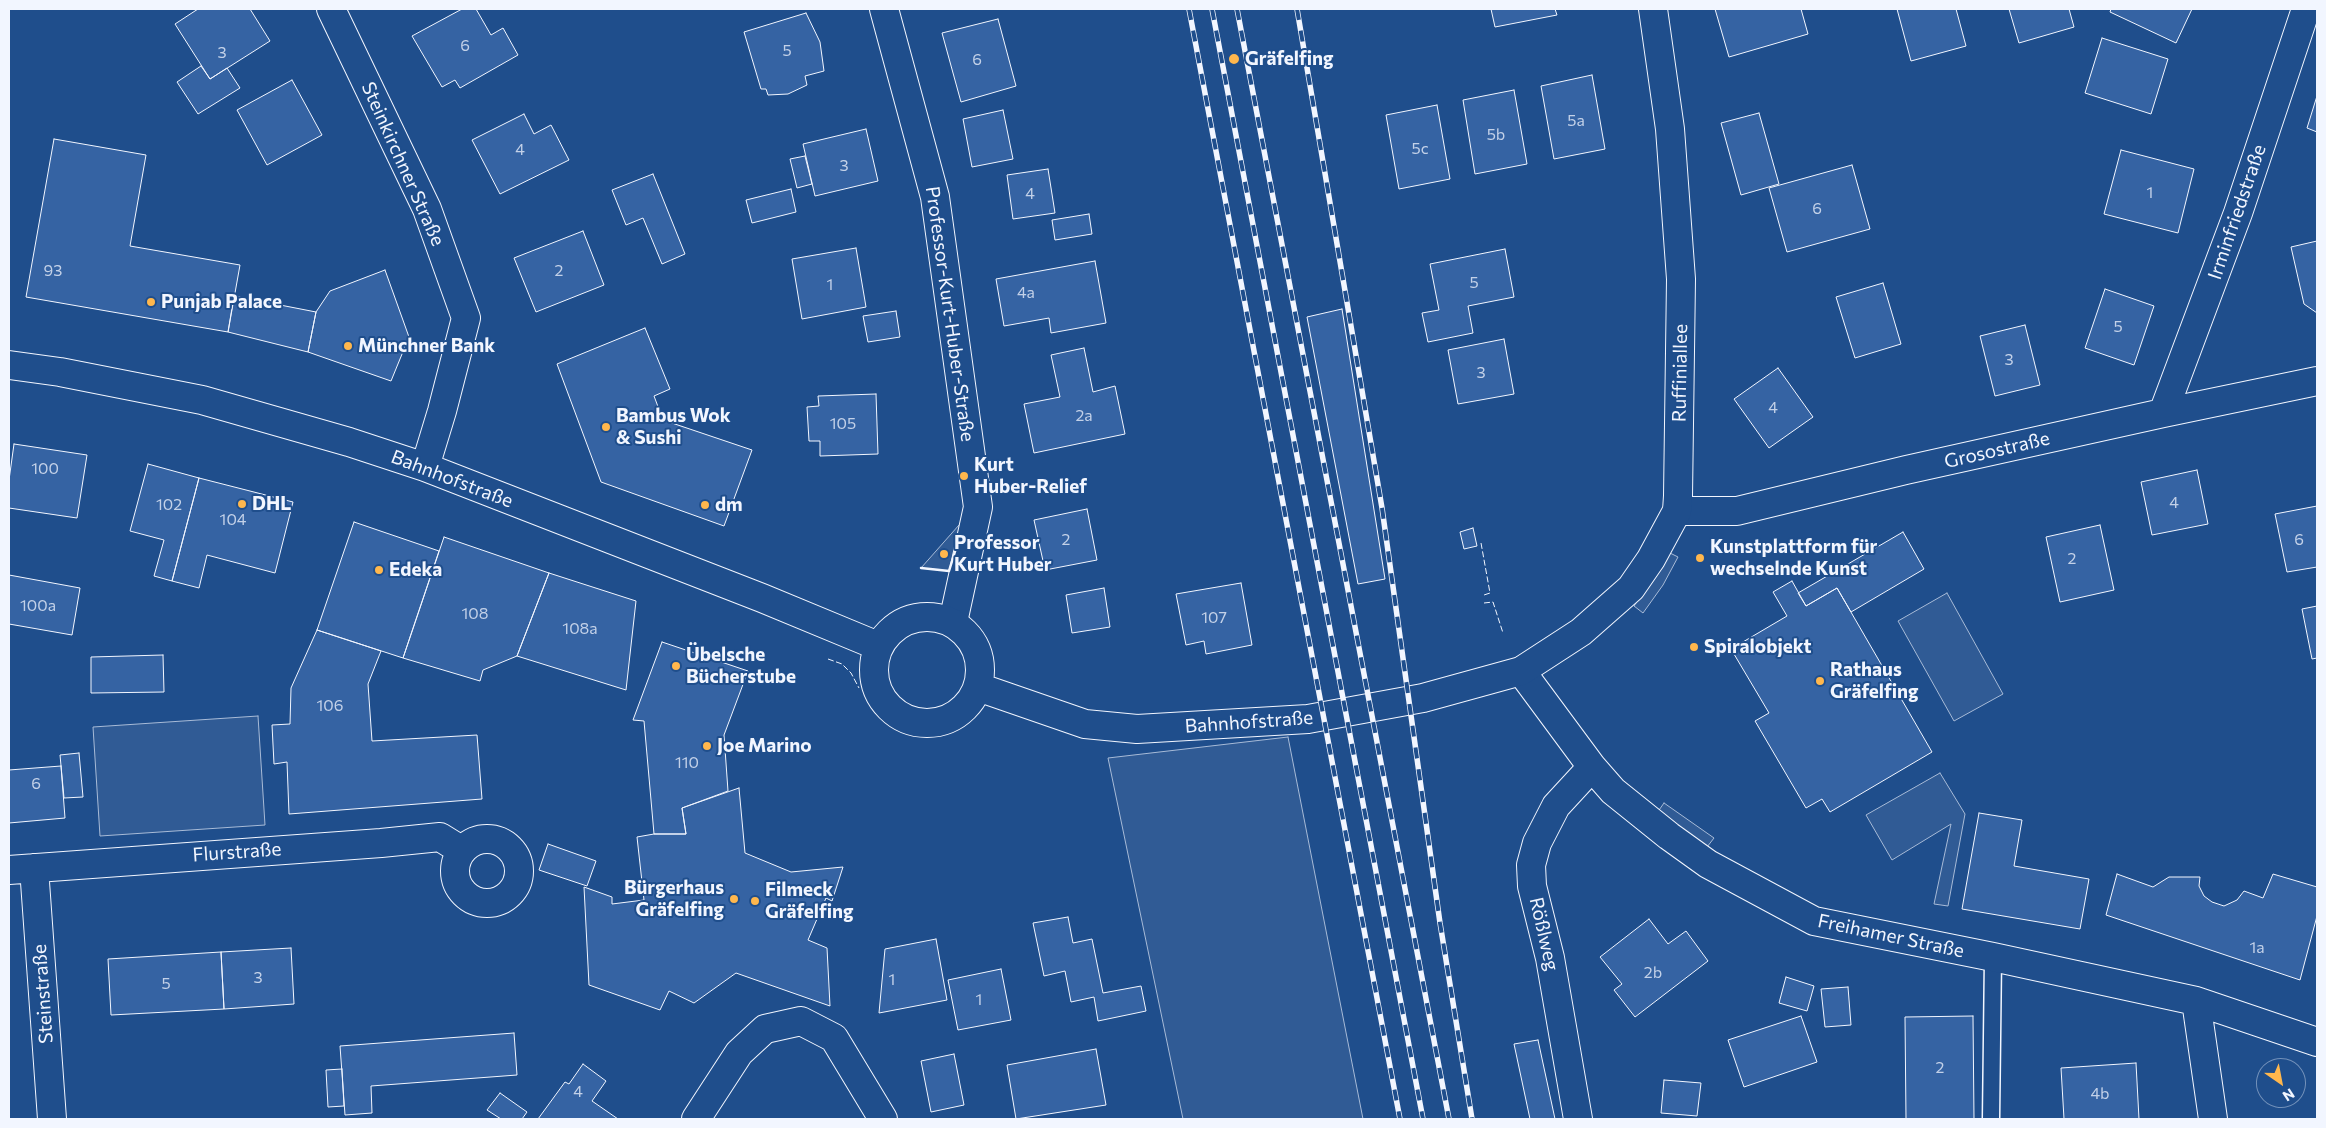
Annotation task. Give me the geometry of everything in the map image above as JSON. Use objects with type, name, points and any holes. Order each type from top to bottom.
[{"type":"street","name":"Steinkirchner Straße","points":[[332,9],[427,209],[466,318],[442,411],[425,467]]},
{"type":"street","name":"Professor-Kurt-Huber-Straße","points":[[884,9],[934,197],[978,507],[953,622]]},
{"type":"street","name":"Ruffiniallee","points":[[1521,671],[1581,632],[1632,588],[1677,511],[1681,279],[1670,129],[1654,9]]},
{"type":"street","name":"Irminfriedstraße","points":[[2163,413],[2238,213],[2306,9]]},
{"type":"street","name":"Bahnhofstraße","points":[[9,365],[60,372],[202,400],[349,442],[425,467],[762,598],[878,646]]},
{"type":"street","name":"Grosostraße","points":[[1677,511],[1737,511],[1906,470],[2163,413],[2317,382]]},
{"type":"street","points":[[919,616],[937,616],[953,622],[968,634],[977,650],[982,668],[978,687],[970,703],[957,714],[941,722],[923,724],[906,719],[888,707],[877,689],[873,668],[878,646],[888,632],[902,622],[919,616]]},
{"type":"street","name":"Bahnhofstraße","points":[[978,687],[1086,724],[1137,729],[1308,719],[1423,698],[1521,671]]},
{"type":"street","name":"Freihamer Straße","points":[[1521,671],[1592,767],[1613,791],[1669,836],[1708,864],[1814,921],[2196,1001],[2317,1042]]},
{"type":"street","name":"Rößlweg","points":[[1578,1119],[1550,958],[1532,886],[1531,865],[1537,843],[1556,806],[1592,767]]},
{"type":"street","name":"Flurstraße","points":[[21,869],[277,849],[381,843],[440,836],[461,850]]},
{"type":"street","name":"Steinstraße","points":[[21,869],[52,1119]]},
{"type":"street","points":[[2196,1001],[2213,1119]]},
{"type":"street","points":[[696,1119],[739,1053],[765,1030],[800,1021],[834,1038],[884,1119]]},
{"type":"lane","points":[[1990,1119],[1993,957]]},
{"type":"shaded area","points":[[965,524],[949,571],[921,568],[959,525]]},
{"type":"shaded area","points":[[1668,552],[1678,557],[1663,585],[1643,613],[1634,606]]},
{"type":"shaded area","points":[[1947,593],[2003,694],[1954,721],[1898,621]]},
{"type":"shaded area","points":[[258,716],[265,825],[100,836],[93,727]]},
{"type":"shaded area","points":[[1288,737],[1363,1119],[1183,1119],[1108,758]]},
{"type":"shaded area","points":[[1940,773],[1965,814],[1948,906],[1934,904],[1951,824],[1892,860],[1866,815]]},
{"type":"shaded area","points":[[1664,803],[1714,838],[1707,847],[1657,813]]},
{"type":"building","points":[[198,9],[250,9],[270,41],[210,79],[175,24]]},
{"type":"building","points":[[462,9],[476,9],[491,35],[503,28],[518,55],[460,88],[455,80],[442,87],[412,36]]},
{"type":"building","points":[[1491,9],[1555,9],[1557,15],[1495,27]]},
{"type":"building","points":[[1715,9],[1801,9],[1808,34],[1729,57]]},
{"type":"building","points":[[1897,9],[1956,9],[1966,46],[1911,61]]},
{"type":"building","points":[[2009,9],[2069,9],[2074,27],[2019,43]]},
{"type":"building","points":[[2111,9],[2192,9],[2176,43],[2110,12]]},
{"type":"building","points":[[806,13],[820,42],[824,71],[805,76],[807,85],[788,94],[768,95],[766,89],[761,89],[744,32]]},
{"type":"building","points":[[998,19],[1016,86],[961,102],[942,33]]},
{"type":"building","points":[[2102,38],[2168,59],[2151,114],[2085,93]]},
{"type":"building","points":[[201,66],[210,79],[227,68],[240,88],[198,114],[177,82]]},
{"type":"building","points":[[1592,75],[1605,149],[1554,159],[1541,86]]},
{"type":"building","points":[[292,80],[322,135],[267,165],[237,110]]},
{"type":"building","points":[[1514,90],[1527,164],[1475,174],[1463,100]]},
{"type":"building","points":[[2317,96],[2317,132],[2307,128]]},
{"type":"building","points":[[1437,105],[1450,179],[1399,189],[1386,115]]},
{"type":"building","points":[[1003,110],[1013,159],[972,167],[963,119]]},
{"type":"building","points":[[1759,113],[1779,184],[1741,195],[1721,123]]},
{"type":"building","points":[[524,114],[534,134],[551,125],[569,160],[500,194],[472,140]]},
{"type":"building","points":[[866,129],[878,181],[815,196],[803,144]]},
{"type":"building","points":[[54,139],[146,155],[130,246],[240,265],[228,332],[26,297]]},
{"type":"building","points":[[2121,150],[2194,169],[2178,233],[2104,214]]},
{"type":"building","points":[[805,156],[812,184],[797,188],[790,159]]},
{"type":"building","points":[[1852,165],[1870,229],[1787,252],[1769,188]]},
{"type":"building","points":[[1048,169],[1055,213],[1013,219],[1007,175]]},
{"type":"building","points":[[653,174],[685,254],[662,264],[643,218],[626,225],[612,190]]},
{"type":"building","points":[[791,189],[796,212],[752,223],[746,200]]},
{"type":"building","points":[[1089,214],[1092,234],[1055,240],[1052,220]]},
{"type":"building","points":[[583,231],[604,285],[536,312],[514,258]]},
{"type":"building","points":[[2317,241],[2317,313],[2304,304],[2291,247]]},
{"type":"building","points":[[856,248],[866,307],[802,319],[792,259]]},
{"type":"building","points":[[1505,249],[1514,297],[1468,306],[1473,333],[1428,342],[1422,313],[1439,310],[1430,264]]},
{"type":"building","points":[[1095,261],[1106,323],[1051,333],[1049,318],[1004,326],[996,279]]},
{"type":"building","points":[[385,270],[409,337],[391,381],[308,352],[316,312],[330,291]]},
{"type":"building","points":[[1883,283],[1901,344],[1855,358],[1836,297]]},
{"type":"building","points":[[2105,289],[2154,306],[2134,365],[2085,348]]},
{"type":"building","points":[[234,296],[316,312],[308,352],[228,332]]},
{"type":"building","points":[[1342,309],[1385,579],[1358,584],[1307,317]]},
{"type":"building","points":[[896,311],[900,337],[868,342],[863,316]]},
{"type":"building","points":[[2025,325],[2040,385],[1995,396],[1980,336]]},
{"type":"building","points":[[645,328],[670,389],[654,396],[663,420],[752,450],[724,526],[601,482],[557,364]]},
{"type":"building","points":[[1504,339],[1514,394],[1458,404],[1448,350]]},
{"type":"building","points":[[1084,348],[1093,392],[1115,386],[1125,434],[1034,453],[1024,404],[1060,397],[1051,355]]},
{"type":"building","points":[[1778,368],[1813,417],[1769,448],[1734,399]]},
{"type":"building","points":[[876,394],[878,454],[820,456],[820,441],[809,441],[807,407],[819,406],[818,396]]},
{"type":"building","points":[[14,444],[87,455],[77,518],[9,508],[9,480]]},
{"type":"building","points":[[148,464],[199,478],[172,581],[154,576],[164,540],[130,531]]},
{"type":"building","points":[[2197,470],[2208,524],[2152,535],[2141,482]]},
{"type":"building","points":[[199,478],[293,502],[275,573],[207,555],[199,588],[172,581]]},
{"type":"building","points":[[2317,506],[2317,567],[2287,572],[2275,514]]},
{"type":"building","points":[[1087,509],[1097,560],[1045,570],[1034,520]]},
{"type":"building","points":[[354,522],[439,551],[403,658],[317,630]]},
{"type":"building","points":[[2100,525],[2114,590],[2060,602],[2046,537]]},
{"type":"building","points":[[1473,528],[1477,546],[1464,549],[1460,532]]},
{"type":"building","points":[[1903,532],[1924,569],[1851,612],[1837,588],[1806,606],[1798,593]]},
{"type":"building","points":[[444,537],[549,573],[517,656],[483,670],[480,681],[403,658]]},
{"type":"building","points":[[549,573],[636,601],[626,690],[517,656]]},
{"type":"building","points":[[9,575],[80,588],[72,635],[9,624]]},
{"type":"building","name":"Rathaus Gräfelfing","points":[[1792,581],[1806,606],[1837,588],[1932,752],[1830,812],[1822,799],[1806,808],[1755,721],[1769,713],[1731,649],[1787,616],[1773,592]]},
{"type":"building","points":[[1241,583],[1252,645],[1206,654],[1204,641],[1186,645],[1176,594]]},
{"type":"building","points":[[1104,588],[1110,627],[1072,633],[1066,595]]},
{"type":"building","points":[[2317,606],[2317,658],[2312,659],[2302,609]]},
{"type":"building","points":[[317,630],[381,651],[368,684],[372,741],[477,735],[482,799],[289,814],[287,762],[274,764],[272,725],[290,724],[291,688]]},
{"type":"building","points":[[662,642],[748,671],[724,735],[728,791],[682,808],[686,834],[654,834],[644,721],[633,720]]},
{"type":"building","points":[[163,655],[164,692],[91,693],[91,657]]},
{"type":"building","points":[[79,753],[83,797],[64,798],[60,755]]},
{"type":"building","points":[[61,766],[65,818],[9,823],[9,770]]},
{"type":"building","name":"Bürgerhaus Gräfelfing","points":[[739,788],[745,853],[791,872],[843,867],[832,901],[826,898],[808,940],[827,948],[830,1006],[736,973],[694,1003],[669,991],[660,1010],[589,985],[584,887],[612,897],[612,904],[644,900],[637,837],[654,834],[686,834],[682,808]]},
{"type":"building","points":[[1979,813],[2022,820],[2014,866],[2089,879],[2080,929],[1962,909]]},
{"type":"building","points":[[548,844],[596,861],[587,886],[539,870]]},
{"type":"building","points":[[2117,874],[2153,887],[2169,877],[2200,877],[2199,886],[2204,896],[2212,902],[2224,906],[2237,900],[2244,891],[2263,898],[2273,874],[2317,887],[2317,916],[2300,980],[2106,915]]},
{"type":"building","points":[[1068,917],[1073,943],[1092,939],[1103,993],[1141,986],[1146,1011],[1098,1021],[1094,997],[1071,1002],[1065,971],[1044,976],[1033,923]]},
{"type":"building","points":[[1649,919],[1668,944],[1686,931],[1708,961],[1635,1017],[1614,990],[1622,984],[1600,957]]},
{"type":"building","points":[[936,939],[947,1000],[879,1013],[885,949]]},
{"type":"building","points":[[291,948],[294,1004],[224,1009],[221,952]]},
{"type":"building","points":[[221,952],[224,1009],[111,1015],[108,959]]},
{"type":"building","points":[[1001,969],[1011,1020],[958,1030],[948,980]]},
{"type":"building","points":[[1786,977],[1814,986],[1807,1011],[1779,1003]]},
{"type":"building","points":[[1848,987],[1851,1025],[1825,1027],[1821,989]]},
{"type":"building","points":[[1801,1016],[1817,1062],[1744,1087],[1728,1040]]},
{"type":"building","points":[[1973,1016],[1974,1119],[1906,1119],[1905,1017]]},
{"type":"building","points":[[514,1033],[517,1075],[371,1086],[372,1113],[345,1115],[340,1046]]},
{"type":"building","points":[[1538,1040],[1555,1119],[1530,1119],[1514,1044]]},
{"type":"building","points":[[1096,1049],[1106,1105],[1016,1119],[1007,1065]]},
{"type":"building","points":[[954,1054],[964,1105],[931,1112],[921,1061]]},
{"type":"building","points":[[2136,1063],[2139,1119],[2064,1119],[2061,1068]]},
{"type":"building","points":[[583,1064],[606,1081],[592,1101],[618,1119],[538,1119],[565,1082],[569,1084]]},
{"type":"building","points":[[342,1069],[344,1106],[328,1107],[326,1070]]},
{"type":"building","points":[[1664,1080],[1701,1083],[1697,1116],[1661,1113]]},
{"type":"building","points":[[500,1093],[527,1112],[522,1119],[501,1119],[487,1110]]},
{"type":"railway","points":[[1189,9],[1400,1119]]},
{"type":"railway","points":[[1212,9],[1423,1119]]},
{"type":"railway","points":[[1237,9],[1449,1119]]},
{"type":"railway","points":[[1297,9],[1382,508],[1440,923],[1472,1119]]},
{"type":"fence","points":[[1481,543],[1490,593],[1484,595]]},
{"type":"fence","points":[[1484,603],[1493,602],[1503,633]]},
{"type":"fence","points":[[828,659],[842,664],[851,673],[859,688]]},
{"type":"wall","points":[[921,568],[949,571],[957,545]]},
{"type":"place","name":"Gräfelfing","points":[[1234,59]]},
{"type":"place","name":"Punjab Palace","points":[[151,302]]},
{"type":"place","name":"Münchner Bank","points":[[348,346]]},
{"type":"place","name":"Bambus Wok & Sushi","points":[[606,427]]},
{"type":"place","name":"Kurt Huber-Relief","points":[[964,476]]},
{"type":"place","name":"DHL","points":[[242,504]]},
{"type":"place","name":"dm","points":[[705,505]]},
{"type":"place","name":"Professor Kurt Huber","points":[[944,554]]},
{"type":"place","name":"Kunstplattform für wechselnde Kunst","points":[[1700,558]]},
{"type":"place","name":"Edeka","points":[[379,570]]},
{"type":"place","name":"Spiralobjekt","points":[[1694,647]]},
{"type":"place","name":"Übelsche Bücherstube","points":[[676,666]]},
{"type":"place","name":"Rathaus Gräfelfing","points":[[1820,681]]},
{"type":"place","name":"Joe Marino","points":[[707,746]]},
{"type":"place","name":"Bürgerhaus Gräfelfing","points":[[734,899]]},
{"type":"place","name":"Filmeck Gräfelfing","points":[[755,901]]}]
